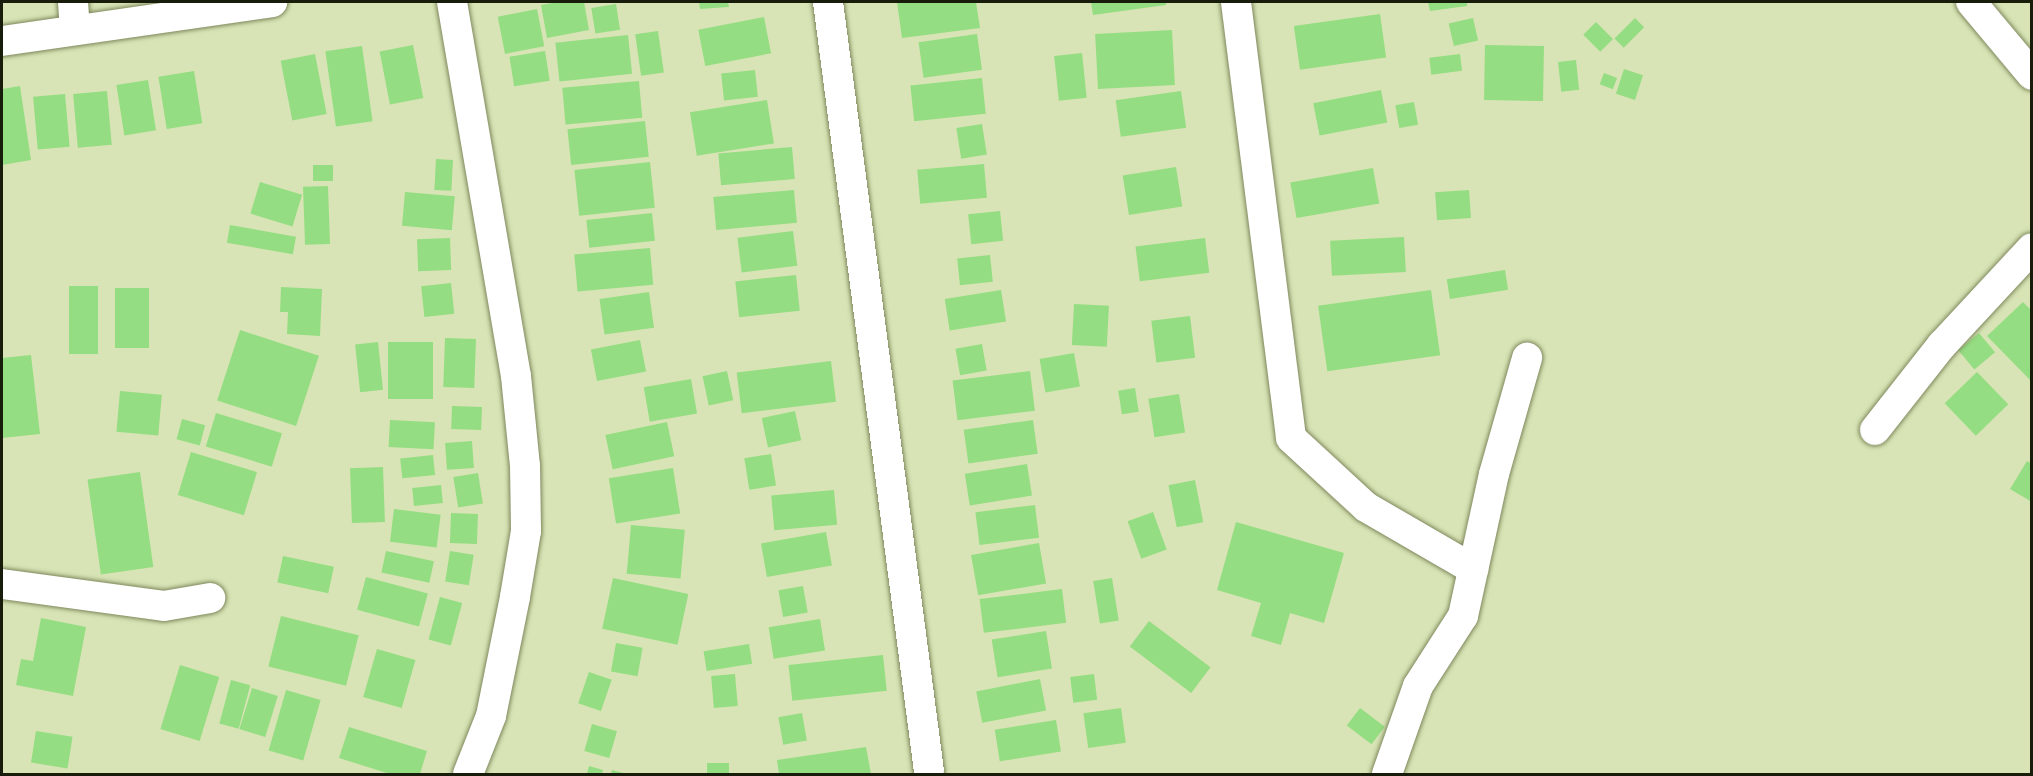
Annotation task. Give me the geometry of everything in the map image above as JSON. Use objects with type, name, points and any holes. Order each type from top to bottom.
[{"type":"street","points":[[2,41],[74,16],[272,2]]},
{"type":"street","points":[[452,2],[516,376],[525,466],[526,531],[515,597],[490,716],[468,774]]},
{"type":"street","points":[[828,2],[929,771]]},
{"type":"street","points":[[1236,2],[1291,438],[1366,507],[1473,568]]},
{"type":"street","points":[[1971,2],[2031,75]]},
{"type":"street","points":[[1875,430],[1942,345],[2031,248]]},
{"type":"street","points":[[1387,774],[1418,686],[1462,616],[1527,358]]},
{"type":"street","points":[[2,584],[164,606],[210,598]]},
{"type":"building","points":[[558,2],[584,2],[589,30],[547,38],[541,5]]},
{"type":"building","points":[[699,2],[728,2],[729,7],[700,9]]},
{"type":"building","points":[[897,2],[976,2],[980,28],[902,38]]},
{"type":"building","points":[[1091,2],[1166,2],[1166,5],[1093,15]]},
{"type":"building","points":[[1428,2],[1467,2],[1467,6],[1430,11]]},
{"type":"building","points":[[616,4],[620,30],[595,34],[591,8]]},
{"type":"building","points":[[537,9],[544,46],[505,54],[498,17]]},
{"type":"building","points":[[1380,14],[1386,58],[1300,70],[1294,26]]},
{"type":"building","points":[[764,17],[771,53],[705,66],[698,30]]},
{"type":"building","points":[[1473,18],[1478,40],[1454,46],[1449,24]]},
{"type":"building","points":[[1635,18],[1644,27],[1624,48],[1614,39]]},
{"type":"building","points":[[1596,22],[1613,39],[1600,52],[1583,35]]},
{"type":"building","points":[[1172,30],[1175,85],[1098,89],[1095,34]]},
{"type":"building","points":[[658,31],[664,73],[641,76],[635,34]]},
{"type":"building","points":[[977,34],[982,70],[924,78],[919,42]]},
{"type":"building","points":[[628,35],[632,74],[559,81],[555,43]]},
{"type":"building","points":[[413,45],[423,98],[390,104],[380,51]]},
{"type":"building","points":[[1485,45],[1544,46],[1543,101],[1484,100]]},
{"type":"building","points":[[362,46],[373,121],[336,126],[325,51]]},
{"type":"building","points":[[545,51],[550,81],[514,86],[509,57]]},
{"type":"building","points":[[1082,53],[1087,98],[1059,101],[1054,56]]},
{"type":"building","points":[[315,54],[327,114],[292,121],[281,61]]},
{"type":"building","points":[[1460,54],[1462,71],[1431,75],[1429,58]]},
{"type":"building","points":[[1576,60],[1579,90],[1561,92],[1558,62]]},
{"type":"building","points":[[1624,69],[1643,75],[1635,100],[1616,94]]},
{"type":"building","points":[[755,70],[758,97],[724,100],[721,74]]},
{"type":"building","points":[[194,71],[202,123],[167,129],[158,77]]},
{"type":"building","points":[[1604,73],[1617,78],[1613,89],[1600,84]]},
{"type":"building","points":[[982,78],[986,114],[914,121],[910,86]]},
{"type":"building","points":[[148,80],[156,130],[124,135],[116,85]]},
{"type":"building","points":[[639,81],[642,118],[566,125],[562,88]]},
{"type":"building","points":[[20,86],[31,160],[2,165],[2,89]]},
{"type":"building","points":[[1381,90],[1387,122],[1320,136],[1313,103]]},
{"type":"building","points":[[107,91],[112,145],[78,148],[73,94]]},
{"type":"building","points":[[1181,91],[1186,128],[1121,137],[1116,100]]},
{"type":"building","points":[[65,94],[70,147],[38,150],[33,97]]},
{"type":"building","points":[[767,100],[774,143],[697,156],[690,112]]},
{"type":"building","points":[[1414,102],[1418,125],[1399,128],[1395,105]]},
{"type":"building","points":[[645,121],[649,157],[571,165],[567,129]]},
{"type":"building","points":[[982,124],[987,155],[961,159],[956,128]]},
{"type":"building","points":[[792,147],[795,179],[721,185],[718,153]]},
{"type":"building","points":[[436,159],[453,160],[451,191],[434,190]]},
{"type":"building","points":[[650,162],[655,208],[579,216],[574,170]]},
{"type":"building","points":[[984,164],[987,198],[920,204],[917,170]]},
{"type":"building","points":[[313,165],[333,165],[333,181],[313,181]]},
{"type":"building","points":[[1176,167],[1182,207],[1129,215],[1123,175]]},
{"type":"building","points":[[1373,168],[1379,203],[1297,218],[1290,183]]},
{"type":"building","points":[[260,182],[302,195],[292,226],[250,214]]},
{"type":"building","points":[[328,186],[330,244],[305,245],[303,187]]},
{"type":"building","points":[[794,190],[797,223],[716,230],[713,197]]},
{"type":"building","points":[[1469,190],[1471,218],[1437,220],[1435,192]]},
{"type":"building","points":[[405,192],[455,196],[452,230],[402,226]]},
{"type":"building","points":[[1000,211],[1003,241],[971,244],[968,214]]},
{"type":"building","points":[[652,213],[655,241],[589,248],[586,220]]},
{"type":"building","points":[[230,225],[296,237],[293,254],[227,243]]},
{"type":"building","points":[[793,231],[797,266],[742,273],[737,238]]},
{"type":"building","points":[[1404,237],[1406,272],[1332,276],[1330,241]]},
{"type":"building","points":[[450,238],[451,270],[418,271],[417,239]]},
{"type":"building","points":[[1205,238],[1209,273],[1140,281],[1136,247]]},
{"type":"building","points":[[650,248],[653,285],[578,291],[574,255]]},
{"type":"building","points":[[990,255],[993,282],[960,285],[957,258]]},
{"type":"building","points":[[1505,270],[1508,290],[1450,299],[1447,279]]},
{"type":"building","points":[[796,275],[800,311],[739,317],[735,281]]},
{"type":"building","points":[[451,283],[454,314],[424,317],[421,286]]},
{"type":"building","points":[[69,286],[98,286],[98,354],[69,354]]},
{"type":"building","points":[[281,287],[322,289],[320,336],[287,334],[288,312],[280,312]]},
{"type":"building","points":[[115,288],[149,288],[149,348],[115,348]]},
{"type":"building","points":[[1001,290],[1006,322],[950,331],[945,299]]},
{"type":"building","points":[[1431,290],[1440,355],[1327,371],[1318,306]]},
{"type":"building","points":[[649,292],[654,328],[604,335],[599,299]]},
{"type":"building","points":[[2023,302],[2032,311],[2032,382],[1987,336]]},
{"type":"building","points":[[1074,304],[1109,306],[1107,347],[1072,345]]},
{"type":"building","points":[[1190,316],[1195,358],[1156,362],[1151,321]]},
{"type":"building","points":[[240,330],[319,356],[296,426],[217,400]]},
{"type":"building","points":[[1979,333],[1995,352],[1974,370],[1958,350]]},
{"type":"building","points":[[445,338],[476,339],[474,388],[443,387]]},
{"type":"building","points":[[640,340],[646,371],[597,381],[591,350]]},
{"type":"building","points":[[378,342],[383,390],[360,392],[355,344]]},
{"type":"building","points":[[388,342],[433,342],[433,399],[388,399]]},
{"type":"building","points":[[982,344],[987,371],[960,375],[955,349]]},
{"type":"building","points":[[1074,353],[1080,386],[1045,393],[1040,359]]},
{"type":"building","points":[[31,355],[40,434],[2,438],[2,358]]},
{"type":"building","points":[[831,361],[836,402],[742,413],[737,373]]},
{"type":"building","points":[[727,371],[733,400],[709,406],[703,376]]},
{"type":"building","points":[[1030,371],[1035,411],[957,420],[953,381]]},
{"type":"building","points":[[1977,372],[2008,404],[1976,436],[1945,403]]},
{"type":"building","points":[[691,379],[697,413],[650,422],[644,387]]},
{"type":"building","points":[[1135,388],[1139,412],[1122,414],[1118,391]]},
{"type":"building","points":[[120,391],[162,395],[158,436],[116,432]]},
{"type":"building","points":[[1179,394],[1185,433],[1154,437],[1148,399]]},
{"type":"building","points":[[452,406],[482,407],[481,430],[451,429]]},
{"type":"building","points":[[795,411],[801,440],[768,447],[762,418]]},
{"type":"building","points":[[216,413],[282,433],[272,467],[206,446]]},
{"type":"building","points":[[182,419],[205,425],[200,445],[177,439]]},
{"type":"building","points":[[390,420],[435,422],[434,449],[389,447]]},
{"type":"building","points":[[1033,420],[1038,454],[968,463],[964,430]]},
{"type":"building","points":[[667,422],[674,456],[613,469],[605,435]]},
{"type":"building","points":[[472,441],[474,468],[447,470],[445,443]]},
{"type":"building","points":[[191,452],[257,472],[244,515],[178,495]]},
{"type":"building","points":[[771,454],[776,486],[749,490],[744,458]]},
{"type":"building","points":[[433,455],[435,475],[402,478],[400,458]]},
{"type":"building","points":[[2027,461],[2032,464],[2032,502],[2010,489]]},
{"type":"building","points":[[1027,464],[1032,496],[970,505],[965,474]]},
{"type":"building","points":[[383,467],[385,522],[352,523],[350,468]]},
{"type":"building","points":[[673,468],[680,513],[616,524],[609,478]]},
{"type":"building","points":[[140,472],[153,567],[101,574],[88,479]]},
{"type":"building","points":[[478,473],[483,504],[458,508],[453,477]]},
{"type":"building","points":[[1195,480],[1203,522],[1177,527],[1168,485]]},
{"type":"building","points":[[441,485],[443,503],[414,506],[412,488]]},
{"type":"building","points":[[834,490],[837,525],[774,530],[771,495]]},
{"type":"building","points":[[1035,505],[1039,538],[979,545],[975,512]]},
{"type":"building","points":[[394,509],[441,515],[437,547],[390,542]]},
{"type":"building","points":[[1153,512],[1167,550],[1141,559],[1128,521]]},
{"type":"building","points":[[451,513],[478,514],[477,544],[450,543]]},
{"type":"building","points":[[1236,522],[1344,553],[1324,623],[1290,613],[1281,645],[1251,636],[1261,603],[1217,590]]},
{"type":"building","points":[[631,525],[685,530],[681,579],[627,574]]},
{"type":"building","points":[[826,532],[832,565],[767,577],[761,543]]},
{"type":"building","points":[[1039,543],[1046,583],[978,595],[971,555]]},
{"type":"building","points":[[386,551],[434,561],[429,583],[381,573]]},
{"type":"building","points":[[450,551],[474,555],[469,585],[445,582]]},
{"type":"building","points":[[283,556],[334,567],[328,593],[277,582]]},
{"type":"building","points":[[366,577],[428,594],[419,626],[357,610]]},
{"type":"building","points":[[613,578],[688,594],[678,645],[602,629]]},
{"type":"building","points":[[1112,578],[1119,620],[1100,623],[1093,581]]},
{"type":"building","points":[[803,586],[808,613],[783,617],[778,590]]},
{"type":"building","points":[[1062,589],[1066,623],[984,633],[980,599]]},
{"type":"building","points":[[440,597],[462,603],[451,645],[429,640]]},
{"type":"building","points":[[281,616],[359,635],[346,686],[268,666]]},
{"type":"building","points":[[41,618],[86,627],[73,696],[16,685],[21,659],[33,661]]},
{"type":"building","points":[[820,619],[825,651],[774,659],[769,627]]},
{"type":"building","points":[[1149,621],[1210,667],[1191,693],[1130,647]]},
{"type":"building","points":[[1046,631],[1052,669],[998,677],[992,640]]},
{"type":"building","points":[[616,643],[643,648],[638,676],[611,672]]},
{"type":"building","points":[[749,644],[752,664],[707,671],[704,651]]},
{"type":"building","points":[[377,649],[415,660],[402,708],[363,697]]},
{"type":"building","points":[[883,655],[887,691],[792,701],[789,665]]},
{"type":"building","points":[[180,665],[219,677],[200,741],[160,729]]},
{"type":"building","points":[[589,672],[612,680],[601,711],[578,703]]},
{"type":"building","points":[[735,674],[738,706],[714,708],[711,676]]},
{"type":"building","points":[[1094,674],[1097,700],[1073,703],[1070,677]]},
{"type":"building","points":[[1040,679],[1046,710],[982,723],[976,691]]},
{"type":"building","points":[[231,680],[250,685],[239,729],[219,723]]},
{"type":"building","points":[[252,688],[278,696],[265,737],[239,729]]},
{"type":"building","points":[[286,690],[321,700],[303,760],[269,751]]},
{"type":"building","points":[[1121,708],[1126,743],[1088,748],[1083,713]]},
{"type":"building","points":[[1360,708],[1385,727],[1372,744],[1347,726]]},
{"type":"building","points":[[802,713],[807,741],[783,745],[778,717]]},
{"type":"building","points":[[1056,720],[1061,752],[1000,761],[995,730]]},
{"type":"building","points":[[592,724],[617,731],[609,758],[584,751]]},
{"type":"building","points":[[349,727],[427,751],[420,774],[390,774],[339,758]]},
{"type":"building","points":[[36,731],[73,737],[68,768],[31,763]]},
{"type":"building","points":[[866,747],[871,774],[779,774],[777,760]]},
{"type":"building","points":[[707,763],[729,763],[729,774],[707,774]]},
{"type":"building","points":[[589,766],[603,770],[602,774],[587,774]]},
{"type":"building","points":[[612,770],[627,774],[611,774]]}]
